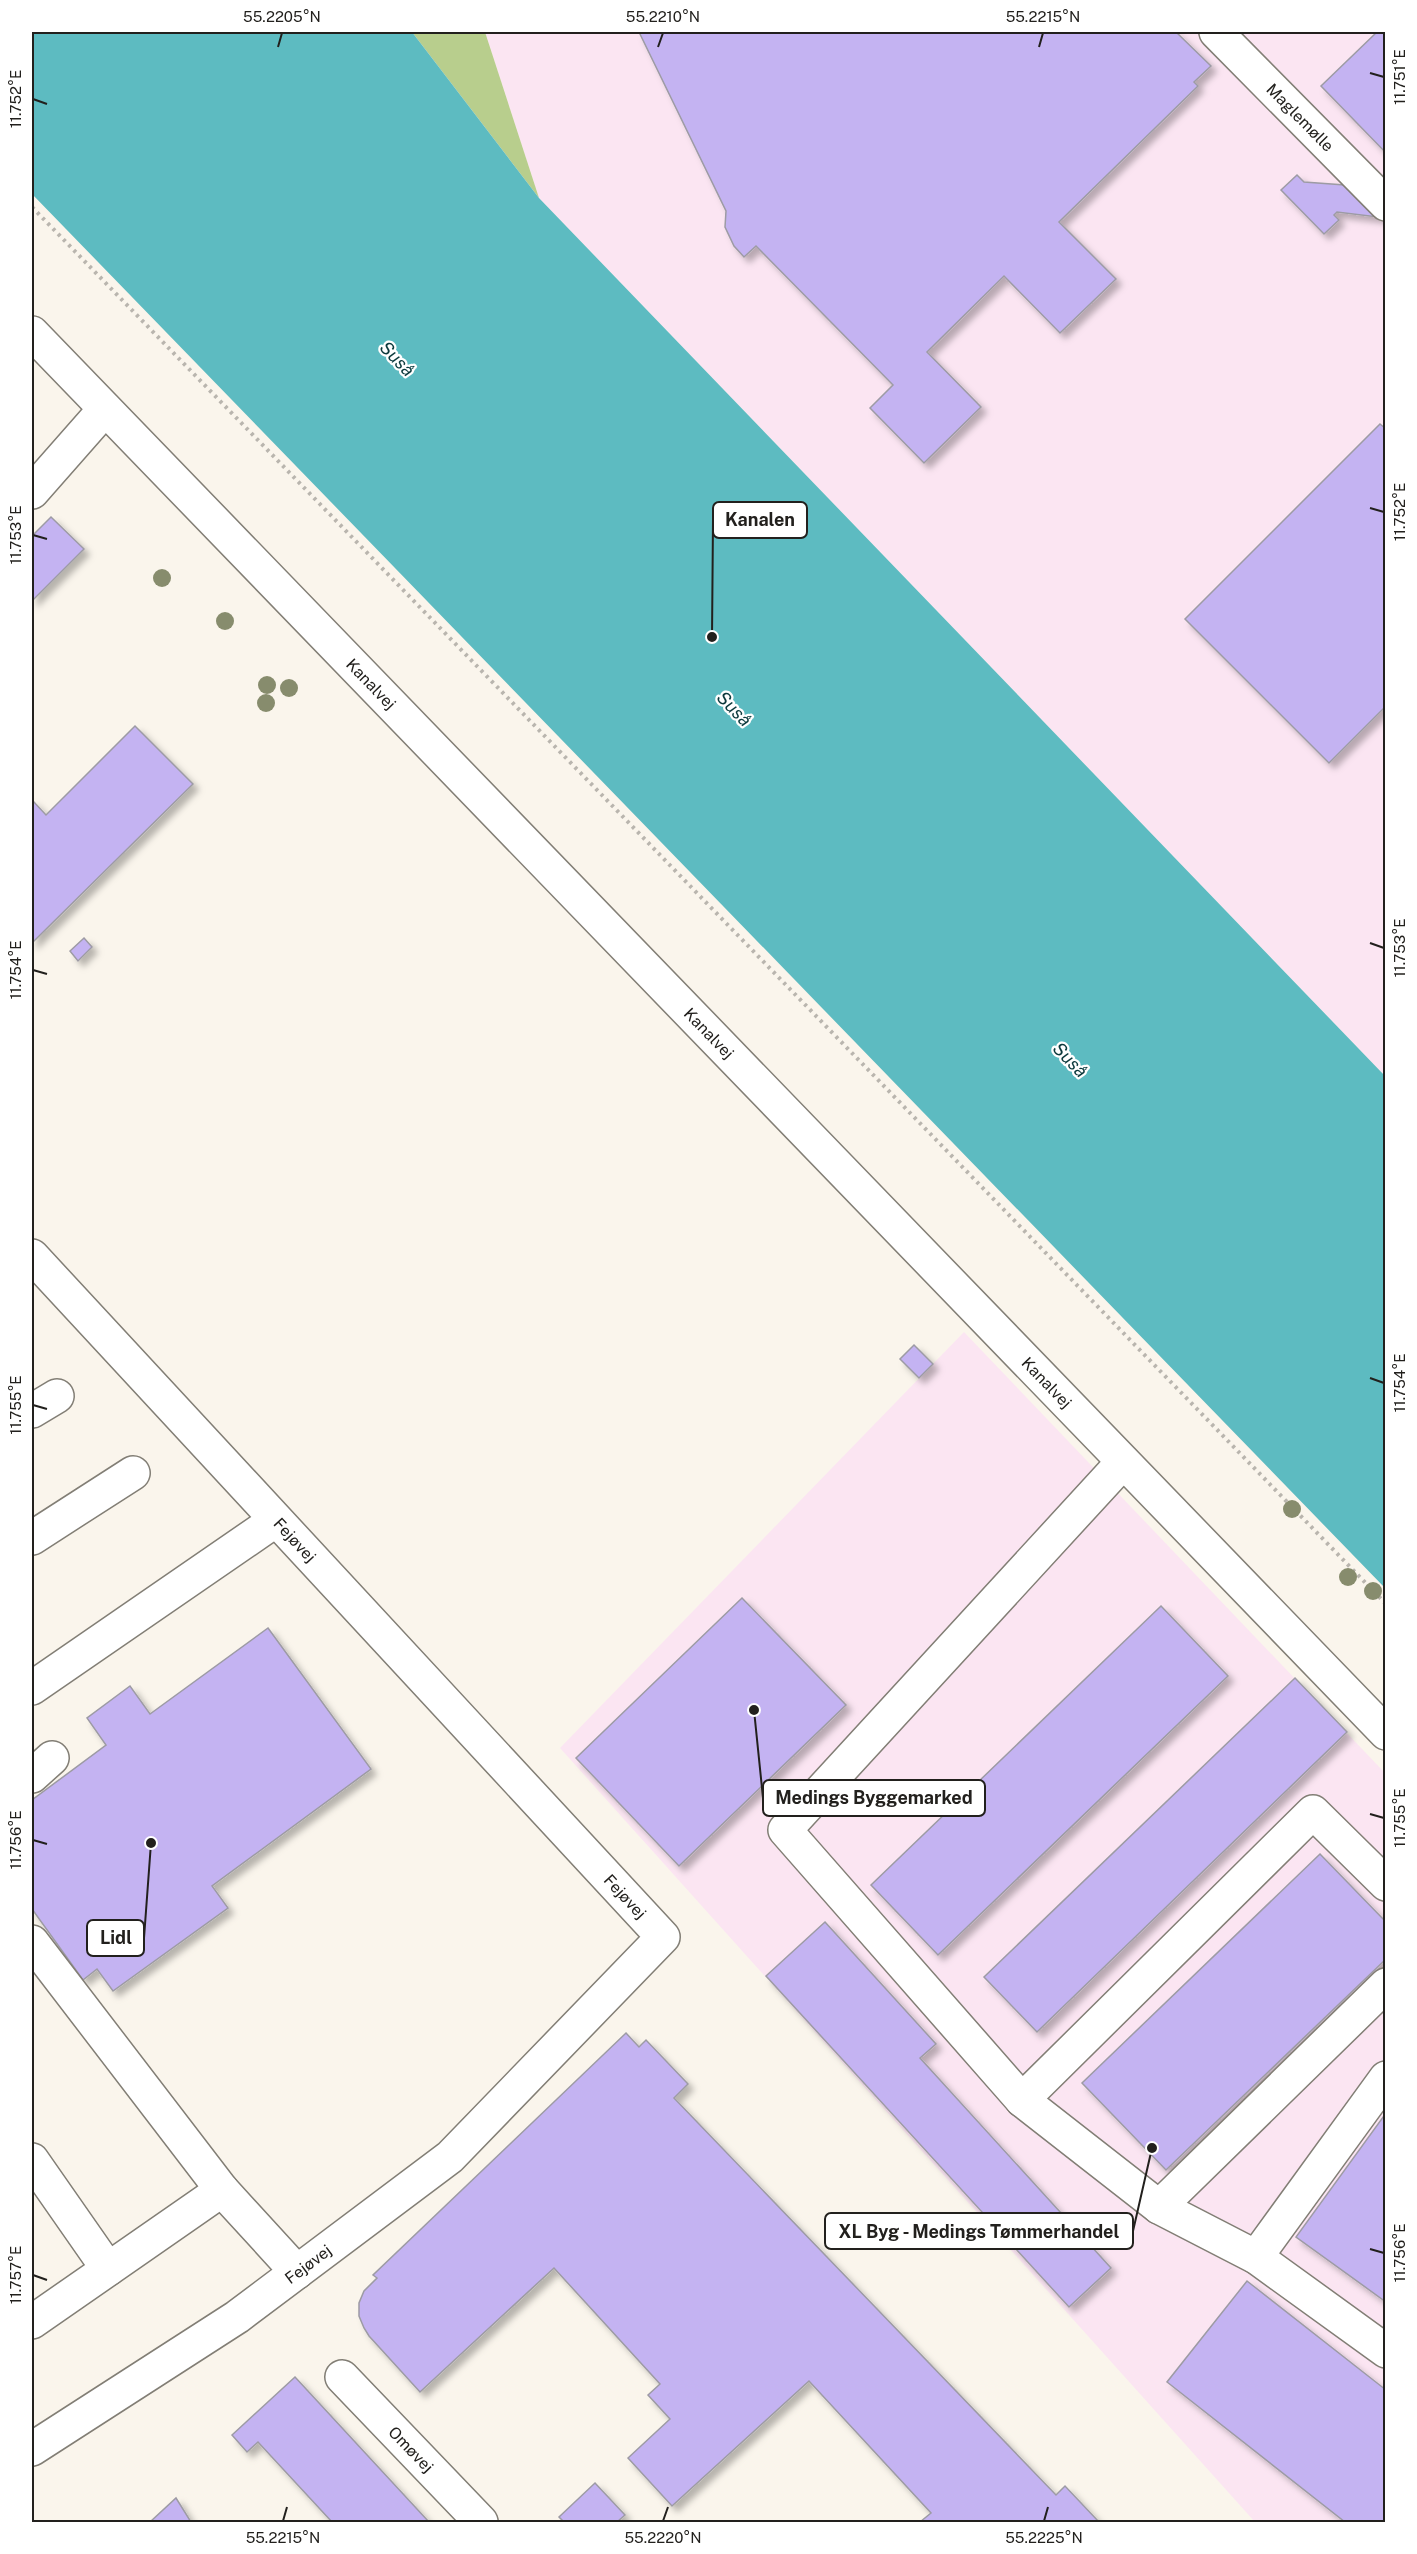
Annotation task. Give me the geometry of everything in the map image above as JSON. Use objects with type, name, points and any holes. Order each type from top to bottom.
[{"type":"street","name":"Maglemølle","points":[[1216,32],[1386,204]]},
{"type":"street","name":"Kanalvej","points":[[32,333],[1386,1733]]},
{"type":"street","points":[[33,486],[105,408]]},
{"type":"street","name":"Fejøvej","points":[[32,1256],[663,1937],[450,2157],[237,2317],[32,2449]]},
{"type":"street","points":[[1123,1462],[785,1830],[1022,2100],[1159,2206],[1256,2257],[1386,2351]]},
{"type":"street","points":[[32,1538],[133,1473]]},
{"type":"street","points":[[32,1688],[276,1520]]},
{"type":"street","points":[[1022,2100],[1313,1812],[1386,1884]]},
{"type":"street","points":[[32,1942],[222,2190],[297,2272]]},
{"type":"street","points":[[1159,2206],[1386,1985]]},
{"type":"street","points":[[1256,2257],[1386,2078]]},
{"type":"street","points":[[32,2160],[108,2269]]},
{"type":"street","points":[[32,2322],[222,2190]]},
{"type":"street","name":"Omøvej","points":[[342,2378],[481,2523]]},
{"type":"path","points":[[32,207],[1386,1604]]},
{"type":"shaded area","points":[[485,32],[1385,32],[1385,1076],[539,198]]},
{"type":"shaded area","points":[[964,1332],[1385,1773],[1385,2522],[1255,2522],[560,1748]]},
{"type":"green space","points":[[412,32],[485,32],[539,198]]},
{"type":"water","name":"Suså","points":[[32,32],[412,32],[539,198],[1385,1076],[1385,1588],[32,194]]},
{"type":"building","points":[[639,32],[1176,32],[1211,66],[1194,82],[1198,86],[1059,222],[1116,279],[1060,333],[1004,276],[927,352],[981,407],[924,463],[870,408],[893,385],[756,246],[744,257],[734,246],[725,227],[726,211]]},
{"type":"building","points":[[1377,32],[1386,32],[1386,153],[1321,86]]},
{"type":"building","points":[[1297,175],[1304,182],[1386,188],[1386,218],[1337,212],[1334,215],[1339,220],[1324,234],[1281,190]]},
{"type":"building","points":[[1380,424],[1386,429],[1386,706],[1329,763],[1185,619]]},
{"type":"building","points":[[51,517],[84,549],[32,601],[32,536]]},
{"type":"building","points":[[135,726],[193,784],[32,943],[32,800],[46,815]]},
{"type":"building","points":[[84,938],[92,947],[78,961],[70,951]]},
{"type":"building","points":[[914,1345],[933,1364],[919,1378],[900,1359]]},
{"type":"building","points":[[742,1598],[846,1705],[679,1866],[576,1758]]},
{"type":"building","points":[[1161,1606],[1228,1676],[938,1955],[871,1885]]},
{"type":"building","points":[[268,1628],[371,1769],[212,1886],[228,1908],[113,1991],[97,1969],[83,1980],[32,1909],[32,1800],[106,1745],[87,1718],[130,1686],[150,1714]]},
{"type":"building","points":[[1295,1678],[1347,1732],[1037,2032],[984,1977]]},
{"type":"building","points":[[1320,1854],[1386,1922],[1386,1959],[1166,2170],[1082,2083]]},
{"type":"building","points":[[825,1922],[936,2044],[920,2058],[1111,2268],[1069,2307],[766,1976]]},
{"type":"building","points":[[626,2033],[639,2047],[646,2040],[688,2084],[674,2098],[1056,2495],[1065,2486],[1099,2522],[920,2522],[931,2513],[809,2381],[672,2506],[628,2458],[670,2419],[648,2395],[660,2384],[554,2268],[420,2392],[369,2336],[359,2316],[359,2303],[364,2291],[377,2278],[373,2275]]},
{"type":"building","points":[[1386,2113],[1386,2302],[1296,2237]]},
{"type":"building","points":[[1247,2281],[1386,2390],[1386,2522],[1345,2522],[1167,2382]]},
{"type":"building","points":[[295,2377],[429,2522],[332,2522],[258,2442],[247,2452],[232,2435]]},
{"type":"building","points":[[595,2483],[625,2515],[617,2522],[564,2522],[559,2517]]},
{"type":"building","points":[[176,2498],[191,2522],[150,2522]]},
{"type":"place","name":"Kanalen","points":[[712,637]]},
{"type":"place","name":"Medings Byggemarked","points":[[754,1710]]},
{"type":"place","name":"Lidl","points":[[151,1843]]},
{"type":"place","name":"XL Byg - Medings Tømmerhandel","points":[[1152,2148]]}]
